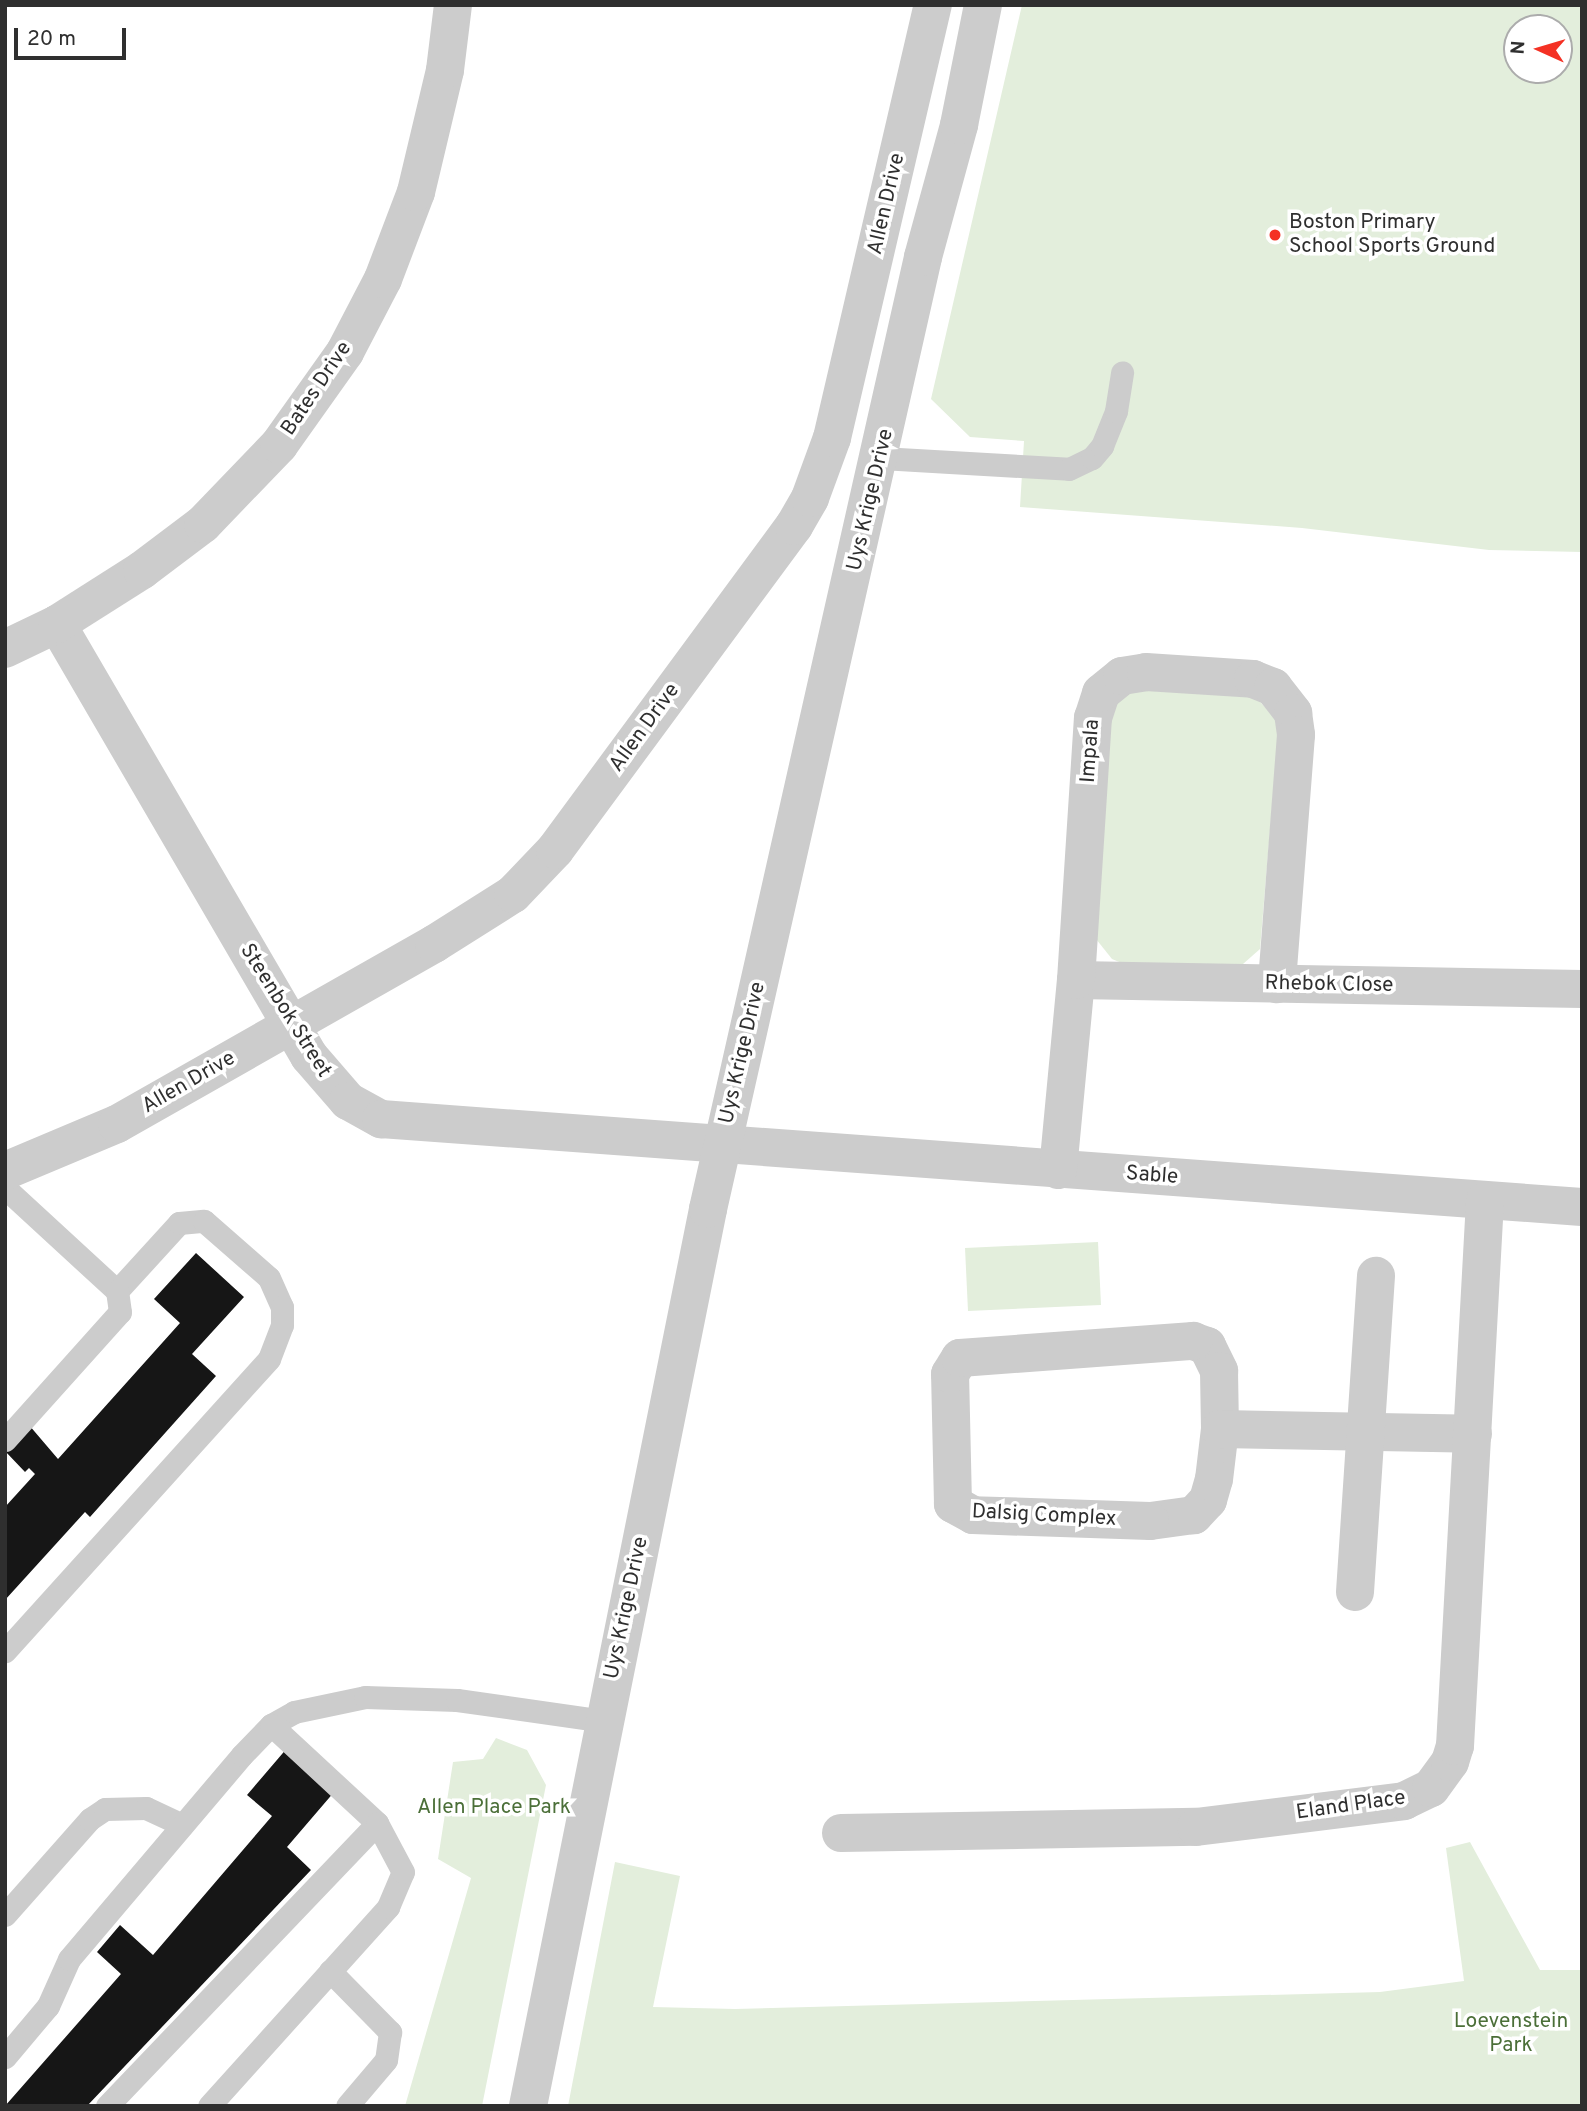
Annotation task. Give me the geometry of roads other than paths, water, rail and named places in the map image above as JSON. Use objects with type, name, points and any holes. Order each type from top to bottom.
[{"type":"street","name":"Bates Drive","points":[[5,649],[57,624],[142,570],[203,524],[279,445],[345,352],[383,279],[416,192],[445,70],[453,5]]},
{"type":"street","name":"Allen Drive","points":[[5,1171],[117,1124],[435,944],[513,894],[540,869],[794,526],[823,469],[933,5]]},
{"type":"street","name":"Uys Krige Drive","points":[[528,2106],[722,1146],[881,458],[923,257],[959,125],[983,5]]},
{"type":"street","name":"Steenbok Street","points":[[57,624],[289,1025],[348,1101],[381,1119],[722,1146]]},
{"type":"street","name":"Impala","points":[[1058,1170],[1076,980],[1095,705],[1111,683],[1146,672],[1263,682],[1281,694],[1293,713],[1296,735],[1277,984]]},
{"type":"street","name":"Rhebok Close","points":[[1076,980],[1582,989]]},
{"type":"street","name":"Sable","points":[[722,1146],[1582,1207]]},
{"type":"street","name":"Eland Place","points":[[841,1833],[1196,1827],[1404,1801],[1431,1788],[1446,1770],[1455,1746],[1485,1200]]},
{"type":"street","points":[[1355,1592],[1376,1276]]},
{"type":"street","name":"Dalsig Complex","points":[[1193,1341],[1207,1346],[1219,1371],[1220,1429],[1208,1500],[1194,1515],[1175,1521],[973,1515],[960,1511],[949,1493],[950,1374],[953,1364],[970,1355],[1193,1341]]},
{"type":"street","points":[[1220,1429],[1473,1434]]},
{"type":"lane","points":[[881,458],[1069,469],[1092,457],[1102,446],[1116,411],[1122,372]]},
{"type":"lane","points":[[5,1188],[117,1291],[120,1312],[5,1440]]},
{"type":"lane","points":[[5,1651],[269,1359],[278,1343],[282,1307],[269,1278],[204,1221],[179,1223],[117,1291]]},
{"type":"lane","points":[[5,2057],[48,2007],[69,1959],[182,1825],[271,1726],[294,1712],[365,1697],[457,1700],[604,1721]]},
{"type":"lane","points":[[209,2106],[388,1907],[400,1886],[403,1872],[377,1823],[271,1726]]},
{"type":"lane","points":[[5,1914],[90,1819],[105,1809],[146,1808],[182,1825]]},
{"type":"lane","points":[[107,2106],[377,1823]]},
{"type":"lane","points":[[330,1971],[390,2032],[386,2060],[347,2106]]},
{"type":"place","name":"Boston Primary School Sports Ground","points":[[1275,235]]},
{"type":"park label","name":"Allen Place Park","points":[[494,1808]]},
{"type":"park label","name":"Loevenstein Park","points":[[1511,2034]]}]
